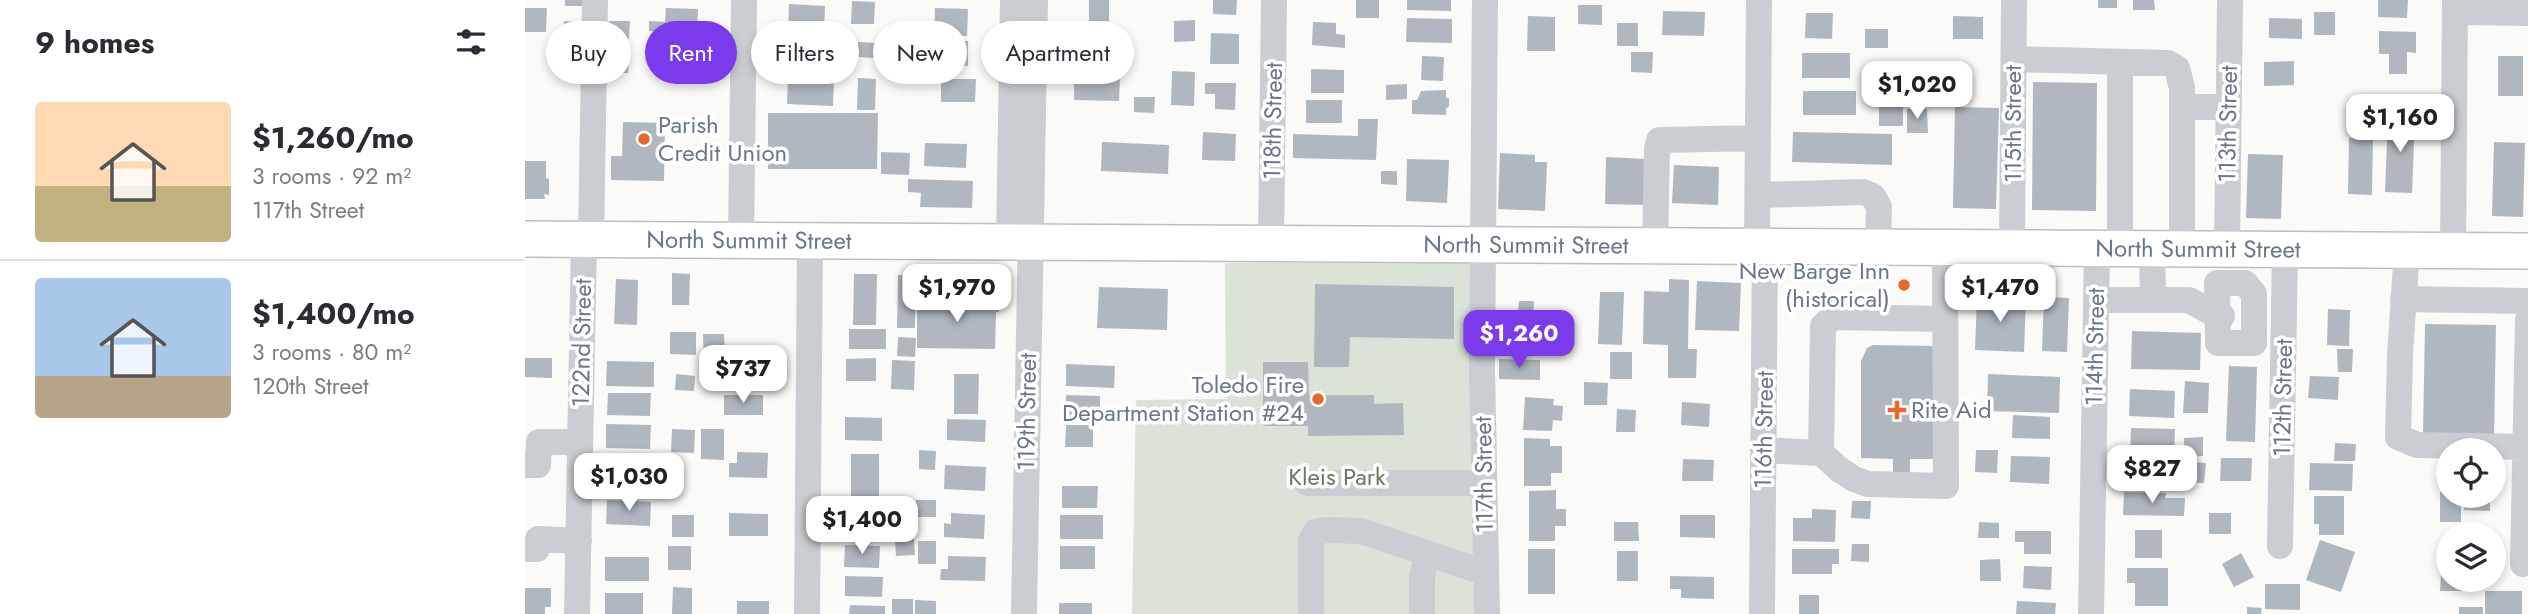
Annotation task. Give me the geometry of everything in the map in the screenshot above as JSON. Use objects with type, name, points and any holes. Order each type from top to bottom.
[{"type":"main road","name":"North Summit Street","points":[[525,239],[2528,251]]},
{"type":"street","name":"122nd Street","points":[[577,614],[595,0]]},
{"type":"street","points":[[741,240],[744,0]]},
{"type":"street","name":"119th Street","points":[[1013,0],[1024,614]]},
{"type":"street","name":"119th Street","points":[[1019,241],[1035,0]]},
{"type":"street","name":"118th Street","points":[[1271,242],[1274,0]]},
{"type":"street","name":"117th Street","points":[[1485,0],[1482,370],[1487,614]]},
{"type":"street","name":"116th Street","points":[[1759,0],[1762,614]]},
{"type":"street","name":"115th Street","points":[[2012,248],[2014,0]]},
{"type":"street","name":"113th Street","points":[[2227,249],[2230,0]]},
{"type":"street","points":[[2453,250],[2455,6],[2528,13]]},
{"type":"street","points":[[2014,59],[2168,63],[2177,68],[2182,88],[2182,107],[2138,248]]},
{"type":"street","points":[[2120,62],[2138,248],[2153,300]]},
{"type":"street","points":[[2182,107],[2229,107]]},
{"type":"street","points":[[1655,245],[1657,149],[1660,140],[1758,138]]},
{"type":"street","points":[[1758,195],[1863,192],[1873,196],[1879,207],[1878,247]]},
{"type":"street","points":[[807,614],[810,240]]},
{"type":"street","points":[[1763,450],[1821,453],[1847,474],[1868,484],[1946,486],[1945,247]]},
{"type":"street","name":"114th Street","points":[[2091,614],[2096,300],[2138,248]]},
{"type":"street","name":"112th Street","points":[[2280,546],[2285,249]]},
{"type":"street","points":[[2407,250],[2398,436],[2417,445],[2525,447]]},
{"type":"street","points":[[2403,299],[2528,301]]},
{"type":"street","points":[[2096,300],[2189,300],[2234,316],[2284,316]]},
{"type":"street","points":[[1821,453],[1823,326],[1833,317],[1945,319]]},
{"type":"street","points":[[2523,564],[2526,528],[2528,320]]},
{"type":"street","points":[[525,465],[538,465],[539,442],[580,442]]},
{"type":"street","points":[[1307,483],[1484,483]]},
{"type":"street","points":[[1311,614],[1311,540],[1316,532],[1361,531],[1486,573]]},
{"type":"street","points":[[525,548],[537,549],[538,539],[579,541]]},
{"type":"street","points":[[1422,614],[1422,578],[1427,553]]},
{"type":"green space","name":"Kleis Park","points":[[1225,263],[1471,263],[1475,614],[1132,614],[1136,400],[1226,399]]},
{"type":"building","points":[[565,0],[585,0],[585,6],[565,6]]},
{"type":"building","points":[[1089,0],[1109,0],[1109,21],[1089,21]]},
{"type":"building","points":[[1213,0],[1237,0],[1236,15],[1213,14]]},
{"type":"building","points":[[1356,0],[1379,0],[1379,18],[1356,18]]},
{"type":"building","points":[[1407,0],[1451,0],[1451,11],[1407,10]]},
{"type":"building","points":[[2098,0],[2117,0],[2117,8],[2098,8]]},
{"type":"building","points":[[2133,0],[2154,0],[2155,10],[2133,10]]},
{"type":"building","points":[[2378,0],[2408,0],[2407,18],[2378,17]]},
{"type":"building","points":[[852,1],[875,2],[873,24],[851,21]]},
{"type":"building","points":[[789,4],[825,6],[824,21],[788,21]]},
{"type":"building","points":[[1578,5],[1602,5],[1602,25],[1578,24]]},
{"type":"building","points":[[525,8],[547,8],[546,32],[525,32]]},
{"type":"building","points":[[666,8],[698,9],[698,21],[665,21]]},
{"type":"building","points":[[935,8],[968,9],[967,36],[967,21],[935,21]]},
{"type":"building","points":[[1663,11],[1705,12],[1704,36],[1662,35]]},
{"type":"building","points":[[2314,12],[2335,12],[2335,35],[2314,35]]},
{"type":"building","points":[[1806,13],[1833,13],[1832,39],[1805,38]]},
{"type":"building","points":[[1528,16],[1555,17],[1555,51],[1527,51]]},
{"type":"building","points":[[1953,16],[1983,17],[1983,39],[1953,39]]},
{"type":"building","points":[[1407,18],[1452,19],[1452,43],[1406,42]]},
{"type":"building","points":[[2269,18],[2302,19],[2302,39],[2269,38]]},
{"type":"building","points":[[1195,20],[1195,41],[1174,42],[1174,21]]},
{"type":"building","points":[[1313,22],[1336,23],[1336,34],[1345,35],[1345,48],[1312,45]]},
{"type":"building","points":[[1617,23],[1638,23],[1638,46],[1617,46]]},
{"type":"building","points":[[1865,29],[1888,29],[1888,48],[1865,48]]},
{"type":"building","points":[[2379,31],[2416,32],[2416,53],[2407,52],[2407,74],[2389,74],[2389,54],[2379,54]]},
{"type":"building","points":[[1211,33],[1239,34],[1239,64],[1210,64]]},
{"type":"building","points":[[859,42],[873,43],[873,58],[859,57]]},
{"type":"building","points":[[1631,52],[1653,52],[1652,73],[1631,72]]},
{"type":"building","points":[[1802,53],[1850,53],[1850,78],[1802,78]]},
{"type":"building","points":[[1422,56],[1444,57],[1443,81],[1421,80]]},
{"type":"building","points":[[2498,56],[2523,56],[2523,96],[2498,96]]},
{"type":"building","points":[[2294,61],[2294,85],[2264,86],[2264,62]]},
{"type":"building","points":[[1311,69],[1344,70],[1344,93],[1311,93]]},
{"type":"building","points":[[1172,71],[1195,72],[1194,106],[1171,105]]},
{"type":"building","points":[[859,78],[873,79],[873,84],[876,84],[875,110],[857,110]]},
{"type":"building","points":[[967,79],[976,79],[975,102],[941,102],[941,84],[967,84]]},
{"type":"building","points":[[2033,82],[2097,83],[2096,211],[2032,210]]},
{"type":"building","points":[[1205,83],[1236,83],[1235,110],[1215,109],[1215,94],[1205,94]]},
{"type":"building","points":[[788,84],[834,84],[833,106],[787,104]]},
{"type":"building","points":[[1074,84],[1120,84],[1119,101],[1074,100]]},
{"type":"building","points":[[1407,84],[1407,99],[1386,100],[1386,85]]},
{"type":"building","points":[[1446,90],[1449,107],[1446,108],[1446,115],[1412,114],[1412,100],[1417,100],[1421,91]]},
{"type":"building","points":[[1803,91],[1856,91],[1856,115],[1803,115]]},
{"type":"building","points":[[1879,96],[1903,96],[1903,126],[1879,126]]},
{"type":"building","points":[[1134,97],[1155,97],[1154,113],[1134,112]]},
{"type":"building","points":[[1306,100],[1342,100],[1342,123],[1306,123]]},
{"type":"building","points":[[2364,102],[2379,102],[2380,122],[2365,122]]},
{"type":"building","points":[[1955,107],[1999,108],[1996,209],[1953,208]]},
{"type":"building","points":[[1907,109],[1927,109],[1928,133],[1907,133]]},
{"type":"building","points":[[768,113],[878,113],[877,169],[768,169]]},
{"type":"building","points":[[2388,116],[2415,117],[2412,193],[2385,192]]},
{"type":"building","points":[[1358,119],[1378,119],[1376,160],[1293,158],[1293,134],[1358,136]]},
{"type":"building","name":"Parish Credit Union","points":[[623,122],[665,123],[664,181],[611,180],[611,156],[622,156]]},
{"type":"building","points":[[1203,132],[1236,134],[1235,161],[1202,160]]},
{"type":"building","points":[[1793,132],[1892,134],[1892,165],[1792,162]]},
{"type":"building","points":[[2349,138],[2373,138],[2372,195],[2348,194]]},
{"type":"building","points":[[1102,142],[1169,145],[1168,174],[1101,171]]},
{"type":"building","points":[[2494,142],[2525,143],[2523,217],[2492,216]]},
{"type":"building","points":[[925,143],[967,144],[966,168],[924,166]]},
{"type":"building","points":[[881,152],[910,153],[909,175],[881,174]]},
{"type":"building","points":[[1500,153],[1535,155],[1535,162],[1547,162],[1545,211],[1498,209]]},
{"type":"building","points":[[2248,154],[2283,155],[2281,219],[2246,218]]},
{"type":"building","points":[[1606,157],[1645,159],[1644,205],[1605,204]]},
{"type":"building","points":[[1407,159],[1449,160],[1447,203],[1406,201]]},
{"type":"building","points":[[525,161],[546,161],[549,195],[544,194],[545,199],[525,199]]},
{"type":"building","points":[[1674,165],[1719,167],[1718,205],[1672,203]]},
{"type":"building","points":[[1381,171],[1397,171],[1397,185],[1381,184]]},
{"type":"building","points":[[908,179],[973,181],[972,208],[920,207],[921,193],[908,192]]},
{"type":"building","points":[[672,273],[690,274],[689,305],[672,305]]},
{"type":"building","points":[[854,274],[877,274],[876,325],[853,325]]},
{"type":"building","points":[[898,275],[916,275],[915,328],[897,328]]},
{"type":"building","points":[[616,279],[638,280],[637,325],[614,324]]},
{"type":"building","points":[[1669,279],[1689,280],[1688,349],[1697,349],[1696,378],[1668,378],[1668,345],[1643,344],[1644,291],[1669,292]]},
{"type":"building","points":[[1697,281],[1741,283],[1739,331],[1695,330]]},
{"type":"building","points":[[1315,284],[1454,287],[1454,339],[1350,337],[1349,367],[1314,367]]},
{"type":"building","points":[[1099,287],[1168,289],[1167,330],[1097,328]]},
{"type":"building","points":[[1600,292],[1624,292],[1622,345],[1598,344]]},
{"type":"building","points":[[1977,296],[2026,298],[2024,352],[1975,350]]},
{"type":"building","points":[[2044,297],[2069,298],[2067,352],[2042,351]]},
{"type":"building","points":[[917,300],[999,300],[995,349],[917,348]]},
{"type":"building","points":[[1519,301],[1534,301],[1532,345],[1501,344],[1502,312],[1518,313]]},
{"type":"building","points":[[2328,309],[2350,310],[2349,346],[2327,345]]},
{"type":"building","points":[[2425,324],[2496,325],[2494,437],[2423,436]]},
{"type":"building","points":[[849,329],[886,329],[886,349],[849,349]]},
{"type":"building","points":[[2132,331],[2201,333],[2200,370],[2131,369]]},
{"type":"building","points":[[670,332],[696,332],[696,355],[670,354]]},
{"type":"building","points":[[703,334],[724,334],[725,354],[719,354],[719,363],[704,363]]},
{"type":"building","points":[[898,337],[916,338],[915,357],[897,356]]},
{"type":"building","name":"Rite Aid","points":[[1873,345],[1935,346],[1933,459],[1910,459],[1910,472],[1893,473],[1893,459],[1861,458],[1861,361],[1867,348]]},
{"type":"building","points":[[2337,349],[2353,349],[2352,372],[2338,372]]},
{"type":"building","points":[[1610,352],[1632,352],[1632,379],[1610,379]]},
{"type":"building","points":[[525,358],[552,358],[552,378],[525,377]]},
{"type":"building","points":[[876,358],[876,381],[846,381],[846,359]]},
{"type":"building","points":[[1499,359],[1540,360],[1540,380],[1499,379]]},
{"type":"building","points":[[892,360],[915,361],[914,390],[891,389]]},
{"type":"building","points":[[607,361],[654,362],[654,387],[606,386]]},
{"type":"building","name":"Toledo Fire Department Station #24","points":[[1263,362],[1308,362],[1309,395],[1374,395],[1374,404],[1403,403],[1404,435],[1308,436],[1308,426],[1263,426]]},
{"type":"building","points":[[722,363],[766,363],[766,384],[727,384],[727,371],[722,371]]},
{"type":"building","points":[[1066,364],[1115,366],[1114,388],[1066,386]]},
{"type":"building","points":[[2229,366],[2257,367],[2255,442],[2226,441]]},
{"type":"building","points":[[676,374],[695,376],[694,391],[675,390]]},
{"type":"building","points":[[954,374],[979,374],[978,414],[954,414]]},
{"type":"building","points":[[1988,374],[2060,377],[2059,413],[1987,411]]},
{"type":"building","points":[[2310,376],[2339,377],[2338,400],[2308,398]]},
{"type":"building","points":[[2185,381],[2209,383],[2208,413],[2183,413]]},
{"type":"building","points":[[1584,382],[1608,383],[1607,405],[1584,405]]},
{"type":"building","points":[[2130,389],[2175,391],[2174,418],[2129,416]]},
{"type":"building","points":[[608,393],[651,393],[650,416],[607,415]]},
{"type":"building","points":[[724,395],[763,395],[763,415],[724,415]]},
{"type":"building","points":[[1066,395],[1100,396],[1100,417],[1065,416]]},
{"type":"building","points":[[1525,397],[1554,399],[1553,405],[1563,406],[1562,421],[1553,420],[1552,431],[1523,430]]},
{"type":"building","points":[[1682,402],[1710,404],[1709,427],[1681,425]]},
{"type":"building","points":[[1617,409],[1636,410],[1635,432],[1616,432]]},
{"type":"building","points":[[2013,415],[2050,417],[2050,439],[2012,438]]},
{"type":"building","points":[[845,417],[882,418],[882,441],[845,440]]},
{"type":"building","points":[[947,419],[986,420],[985,442],[947,440]]},
{"type":"building","points":[[606,424],[651,425],[650,449],[606,448]]},
{"type":"building","points":[[1066,425],[1093,425],[1093,447],[1065,447]]},
{"type":"building","points":[[2131,428],[2175,429],[2174,456],[2130,454]]},
{"type":"building","points":[[672,429],[695,430],[694,453],[671,452]]},
{"type":"building","points":[[701,429],[724,429],[724,460],[701,459]]},
{"type":"building","points":[[2203,437],[2203,456],[2184,457],[2184,438]]},
{"type":"building","points":[[1524,438],[1550,439],[1550,446],[1562,446],[1562,473],[1551,473],[1551,486],[1524,486]]},
{"type":"building","points":[[2335,443],[2356,444],[2355,461],[2334,461]]},
{"type":"building","points":[[919,450],[936,451],[935,470],[919,469]]},
{"type":"building","points":[[1976,450],[1998,450],[1997,473],[1975,472]]},
{"type":"building","points":[[737,452],[768,453],[767,478],[729,477],[729,463],[737,463]]},
{"type":"building","points":[[851,454],[879,454],[879,502],[851,502]]},
{"type":"building","points":[[2011,456],[2050,457],[2049,484],[2010,482]]},
{"type":"building","points":[[2221,458],[2252,458],[2251,481],[2220,481]]},
{"type":"building","points":[[1683,459],[1714,460],[1713,481],[1682,481]]},
{"type":"building","points":[[607,460],[652,460],[652,482],[613,483],[613,474],[607,474]]},
{"type":"building","points":[[2182,461],[2206,463],[2204,483],[2181,482]]},
{"type":"building","points":[[2310,463],[2353,464],[2352,491],[2309,490]]},
{"type":"building","points":[[945,465],[986,467],[985,491],[944,489]]},
{"type":"building","points":[[1062,486],[1098,486],[1097,508],[1062,508]]},
{"type":"building","points":[[1556,490],[1556,509],[1566,509],[1566,526],[1555,526],[1555,541],[1529,541],[1529,491]]},
{"type":"building","points":[[2124,492],[2166,493],[2165,498],[2185,498],[2184,516],[2123,515]]},
{"type":"building","points":[[2314,496],[2344,496],[2344,535],[2319,535],[2319,524],[2314,524]]},
{"type":"building","points":[[607,500],[651,502],[650,526],[606,524]]},
{"type":"building","points":[[916,500],[936,500],[936,517],[916,517]]},
{"type":"building","points":[[1852,501],[1871,501],[1870,519],[1851,518]]},
{"type":"building","points":[[884,508],[913,509],[913,521],[884,521]]},
{"type":"building","points":[[2440,508],[2461,508],[2461,522],[2440,522]]},
{"type":"building","points":[[2464,508],[2490,508],[2490,511]]},
{"type":"building","points":[[1812,509],[1836,510],[1835,542],[1793,541],[1793,518],[1812,518]]},
{"type":"building","points":[[729,513],[768,514],[768,536],[729,536]]},
{"type":"building","points":[[951,513],[985,515],[984,539],[944,537],[944,523],[951,524]]},
{"type":"building","points":[[2209,513],[2231,513],[2231,534],[2209,534]]},
{"type":"building","points":[[672,515],[694,515],[694,537],[672,537]]},
{"type":"building","points":[[845,515],[877,515],[877,536],[846,536]]},
{"type":"building","points":[[1060,515],[1103,515],[1103,539],[1060,539]]},
{"type":"building","points":[[1680,515],[1715,515],[1715,538],[1680,537]]},
{"type":"building","points":[[1614,522],[1638,522],[1639,541],[1614,541]]},
{"type":"building","points":[[1979,522],[1999,523],[1999,538],[1978,538]]},
{"type":"building","points":[[2135,530],[2162,530],[2162,558],[2135,558]]},
{"type":"building","points":[[2015,531],[2051,531],[2051,554],[2024,554],[2024,542],[2015,542]]},
{"type":"building","points":[[914,539],[915,555],[896,556],[895,540]]},
{"type":"building","points":[[2320,540],[2355,552],[2341,592],[2306,580]]},
{"type":"building","points":[[918,541],[936,541],[936,564],[918,564]]},
{"type":"building","points":[[1852,544],[1869,544],[1869,562],[1851,561]]},
{"type":"building","points":[[845,545],[880,546],[879,568],[844,567]]},
{"type":"building","points":[[668,546],[691,546],[691,570],[668,570]]},
{"type":"building","points":[[1060,546],[1095,546],[1095,569],[1060,569]]},
{"type":"building","points":[[1528,549],[1555,549],[1555,594],[1528,594]]},
{"type":"building","points":[[1792,549],[1839,549],[1839,564],[1832,564],[1832,574],[1792,574]]},
{"type":"building","points":[[1617,551],[1638,551],[1638,581],[1617,581]]},
{"type":"building","points":[[2241,553],[2254,577],[2234,587],[2222,564]]},
{"type":"building","points":[[948,556],[986,557],[985,581],[940,580],[941,569],[948,569]]},
{"type":"building","points":[[605,557],[649,557],[649,581],[605,581]]},
{"type":"building","points":[[2000,559],[2001,581],[1980,581],[1980,560]]},
{"type":"building","points":[[2024,566],[2052,567],[2051,590],[2023,588]]},
{"type":"building","points":[[2127,568],[2168,568],[2168,606],[2135,606],[2135,583],[2127,583]]},
{"type":"building","points":[[845,576],[883,577],[882,597],[845,596]]},
{"type":"building","points":[[1670,576],[1714,577],[1714,599],[1681,598],[1681,589],[1670,589]]},
{"type":"building","points":[[2265,584],[2300,584],[2300,610],[2265,609]]},
{"type":"building","points":[[673,587],[692,588],[692,614],[672,614]]},
{"type":"building","points":[[525,588],[551,588],[551,607],[545,607],[545,614],[525,614]]},
{"type":"building","points":[[2522,591],[2522,614],[2485,614],[2485,592]]},
{"type":"building","points":[[605,593],[643,593],[643,614],[605,614]]},
{"type":"building","points":[[1799,595],[1819,595],[1819,614],[1799,614]]},
{"type":"building","points":[[892,599],[913,599],[913,614],[892,614]]},
{"type":"building","points":[[915,600],[936,601],[936,614],[915,614]]},
{"type":"building","points":[[737,601],[769,601],[769,614],[737,614]]},
{"type":"building","points":[[2017,601],[2056,603],[2055,614],[2016,614]]},
{"type":"building","points":[[1059,603],[1092,603],[1092,614],[1059,614]]},
{"type":"building","points":[[850,605],[885,606],[885,614],[849,614]]},
{"type":"building","points":[[2247,607],[2262,608],[2261,614],[2247,614]]},
{"type":"building","points":[[2459,607],[2483,607],[2483,614],[2459,614]]},
{"type":"place","name":"Parish Credit Union","points":[[644,139]]},
{"type":"place","name":"New Barge Inn (historical)","points":[[1904,285]]},
{"type":"place","name":"Toledo Fire Department Station #24","points":[[1318,399]]},
{"type":"place","name":"Rite Aid","points":[[1897,410]]}]
